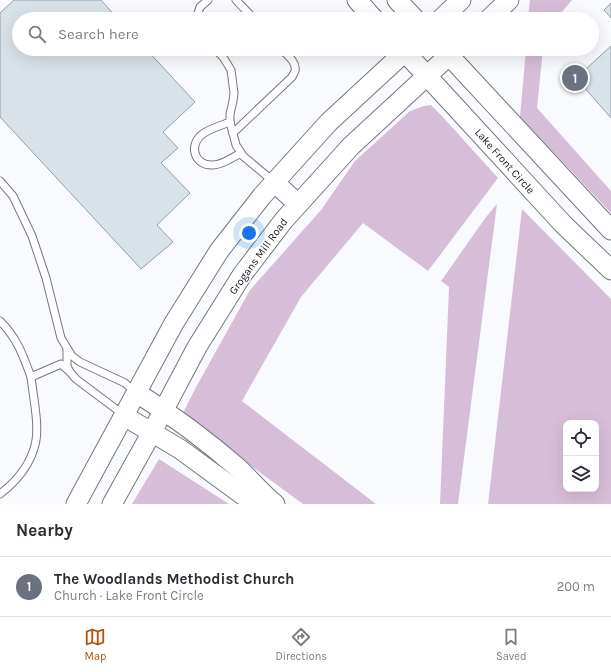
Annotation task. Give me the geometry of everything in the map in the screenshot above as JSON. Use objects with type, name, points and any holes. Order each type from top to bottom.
[{"type":"main road","points":[[357,0],[368,12]]},
{"type":"main road","points":[[397,0],[408,12]]},
{"type":"main road","points":[[448,12],[461,0]]},
{"type":"main road","points":[[496,12],[509,0]]},
{"type":"main road","points":[[76,504],[174,323],[219,251],[262,196],[329,122],[399,56]]},
{"type":"main road","name":"Lake Front Circle","points":[[410,56],[563,224],[611,270]]},
{"type":"main road","name":"Grogans Mill Road","points":[[112,504],[197,347],[242,275],[298,204],[352,146],[427,76],[445,56]]},
{"type":"main road","points":[[454,56],[611,230]]},
{"type":"main road","points":[[274,182],[298,204]]},
{"type":"main road","points":[[136,393],[163,409],[211,445],[276,504]]},
{"type":"main road","points":[[124,416],[180,449],[255,504]]},
{"type":"lane","points":[[198,12],[200,7],[208,0]]},
{"type":"lane","points":[[236,0],[247,12]]},
{"type":"lane","points":[[222,56],[231,70],[233,82],[234,93],[230,122],[236,144],[243,156],[274,182]]},
{"type":"lane","points":[[233,133],[292,77],[295,71],[294,65],[287,56]]},
{"type":"lane","points":[[230,122],[203,133],[195,141],[194,150],[197,158],[204,164],[212,166],[221,164],[241,152]]},
{"type":"lane","points":[[0,181],[13,196],[32,236],[46,278],[61,338],[72,356],[80,362],[125,383],[136,393]]},
{"type":"lane","points":[[0,321],[10,332],[21,351],[30,377],[36,419],[35,444],[28,463],[15,481],[0,494]]},
{"type":"lane","points":[[67,348],[67,366],[70,372]]},
{"type":"lane","points":[[30,377],[61,364],[76,379],[124,416]]},
{"type":"shaded area","points":[[530,0],[572,0],[562,12],[529,12]]},
{"type":"shaded area","points":[[525,56],[542,56],[537,108],[611,191],[611,213],[520,117]]},
{"type":"shaded area","points":[[431,105],[498,178],[428,271],[363,223],[301,297],[242,401],[376,504],[303,504],[182,415],[250,290],[321,210],[355,161],[410,111]]},
{"type":"shaded area","points":[[497,204],[458,504],[440,504],[449,287],[441,281],[486,217]]},
{"type":"shaded area","points":[[522,209],[611,299],[611,504],[488,504]]},
{"type":"shaded area","points":[[159,459],[229,504],[132,504]]},
{"type":"building","points":[[14,0],[101,0],[112,12],[12,12],[12,56],[152,56],[195,102],[163,132],[178,148],[161,163],[190,193],[157,225],[173,242],[141,269],[0,117],[0,13]]},
{"type":"building","points":[[611,3],[611,18],[604,10]]},
{"type":"building","points":[[611,46],[611,118],[576,78]]},
{"type":"place","name":"The Woodlands Methodist Church","points":[[575,78]]}]
